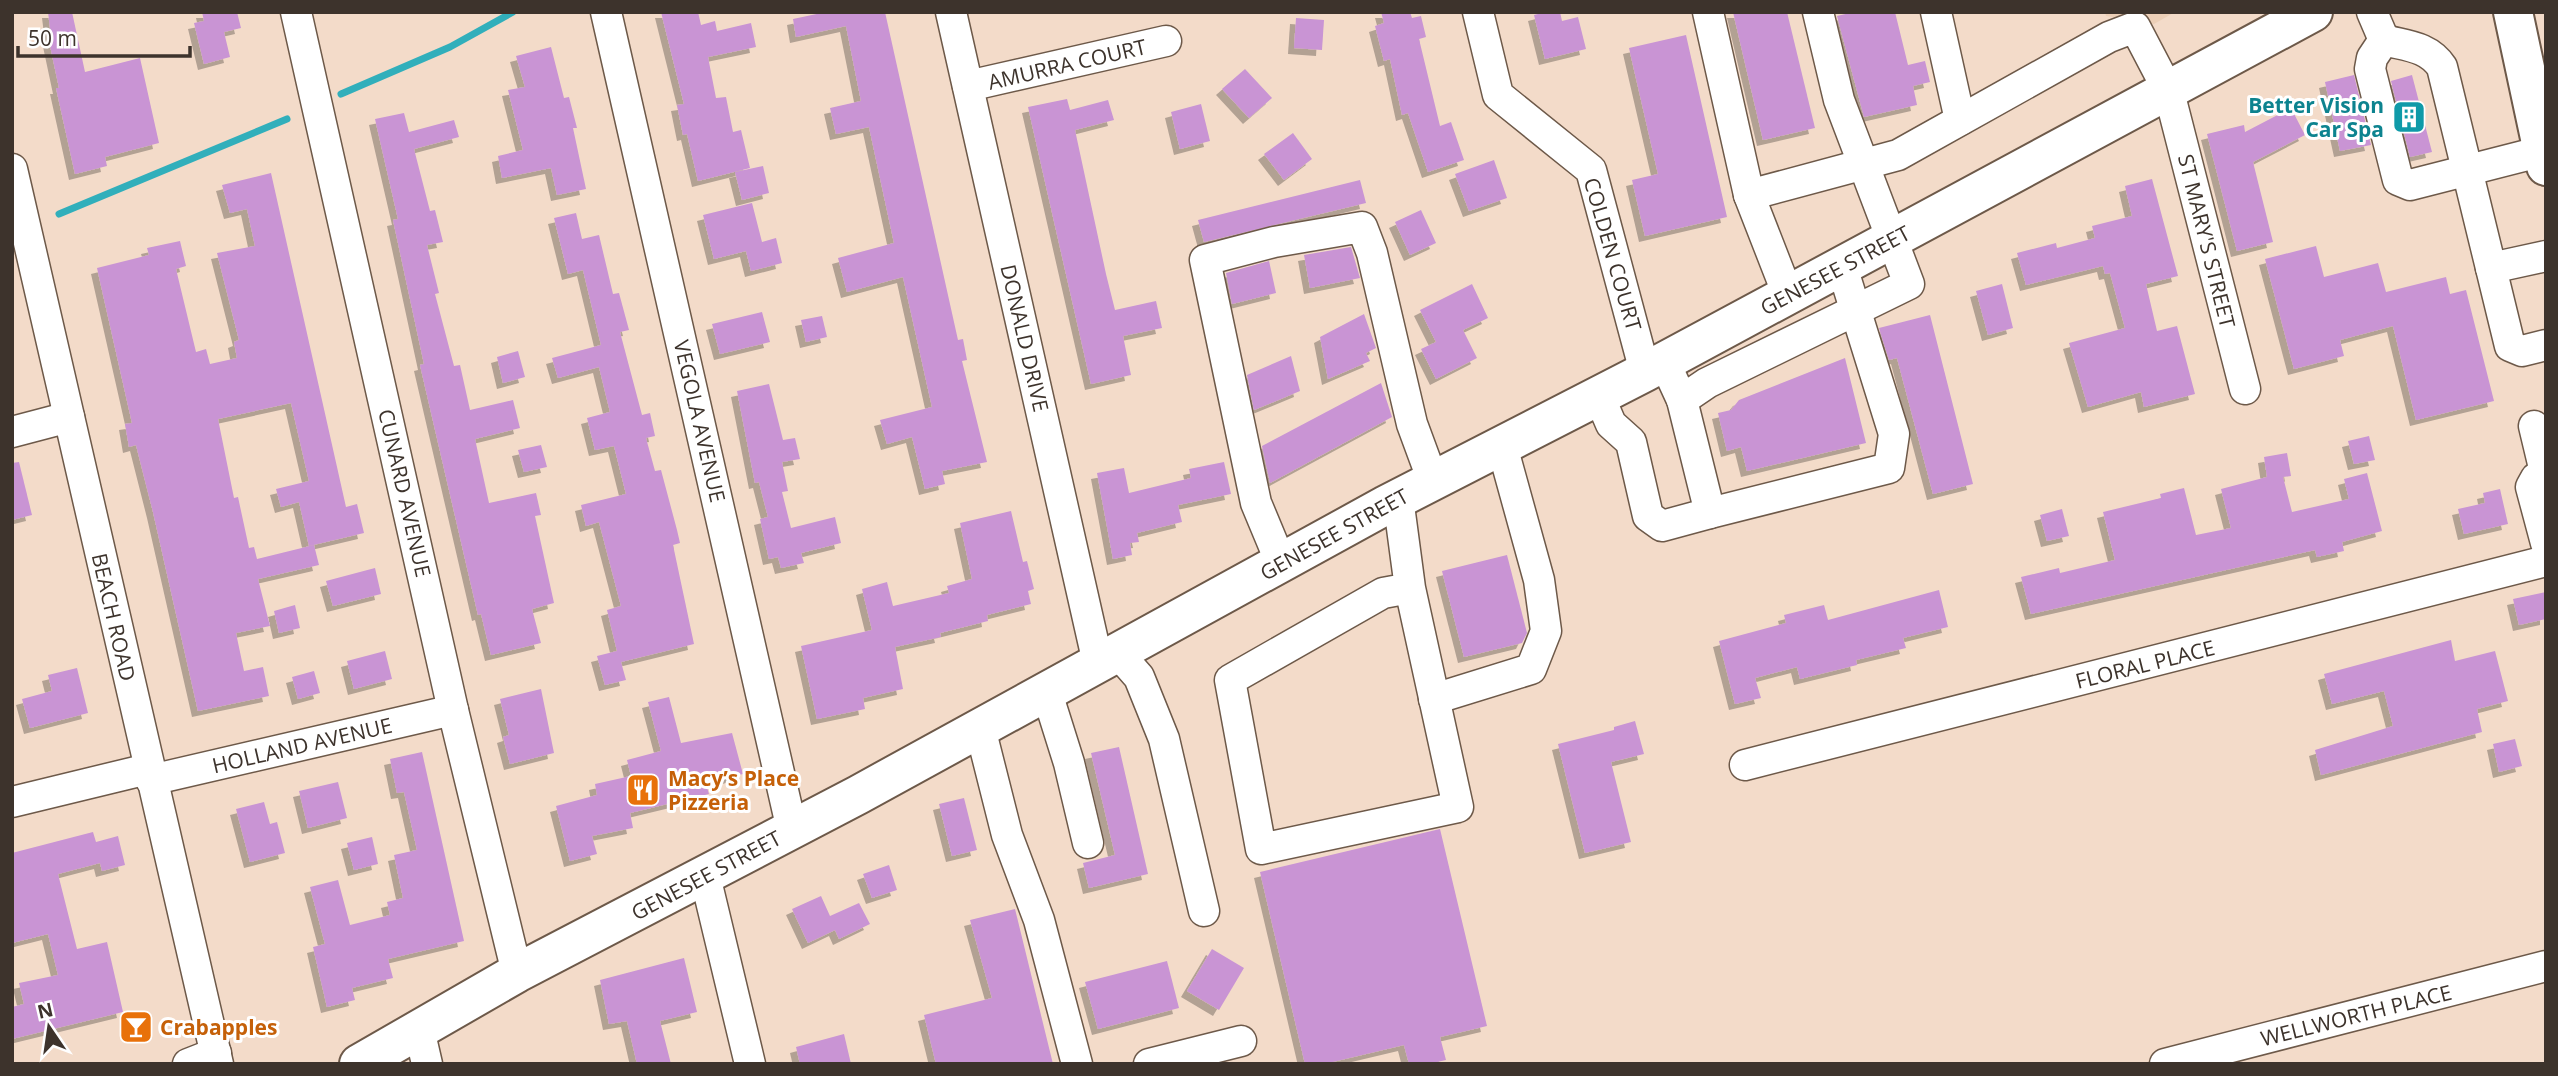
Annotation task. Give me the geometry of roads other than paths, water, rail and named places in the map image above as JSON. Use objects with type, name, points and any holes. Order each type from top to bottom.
[{"type":"main road","name":"GENESEE STREET","points":[[359,1064],[423,1047],[517,973],[792,830],[1398,498],[1655,367],[2313,12]]},
{"type":"main road","points":[[2513,12],[2544,158]]},
{"type":"street","name":"CUNARD AVENUE","points":[[296,12],[453,710],[517,973]]},
{"type":"street","name":"VEGOLA AVENUE","points":[[606,12],[792,830]]},
{"type":"street","name":"DONALD DRIVE","points":[[951,12],[1108,658]]},
{"type":"street","name":"COLDEN COURT","points":[[1478,12],[1498,95],[1591,170],[1655,367],[1682,400],[1710,513]]},
{"type":"street","points":[[1708,12],[1749,195],[1795,292],[1818,326]]},
{"type":"street","points":[[1682,400],[1707,383],[1818,326],[1909,284],[1860,163],[1839,100],[1818,12]]},
{"type":"street","points":[[1936,12],[1960,120]]},
{"type":"street","points":[[2372,12],[2384,40]]},
{"type":"street","points":[[1749,195],[1860,163],[1898,155],[2109,37],[2133,19]]},
{"type":"street","name":"ST MARY'S STREET","points":[[2133,19],[2169,92],[2245,389]]},
{"type":"street","points":[[2384,40],[2414,46],[2435,57],[2442,67],[2510,346],[2522,351],[2546,345]]},
{"type":"street","points":[[2384,40],[2372,58],[2370,69],[2398,180],[2410,185],[2467,169],[2544,158]]},
{"type":"street","name":"AMURRA COURT","points":[[968,86],[1166,41]]},
{"type":"street","name":"BEACH ROAD","points":[[12,169],[217,1058]]},
{"type":"street","points":[[1281,562],[1256,503],[1205,260],[1274,242],[1362,227],[1372,253],[1412,424],[1433,481]]},
{"type":"street","points":[[2491,268],[2546,256]]},
{"type":"street","points":[[1599,396],[1611,424],[1631,442],[1648,516],[1662,526],[1889,468],[1894,434],[1857,307],[1842,267]]},
{"type":"street","points":[[12,432],[69,418]]},
{"type":"street","points":[[2534,426],[2545,472],[2536,478],[2531,487],[2546,543]]},
{"type":"street","points":[[1434,699],[1531,669],[1546,631],[1539,580],[1502,446]]},
{"type":"street","points":[[1398,498],[1410,588],[1458,807],[1261,849],[1230,680],[1383,593],[1410,588]]},
{"type":"street","name":"FLORAL PLACE","points":[[1745,765],[2546,561]]},
{"type":"street","points":[[1108,658],[1139,677],[1164,739],[1205,911]]},
{"type":"street","points":[[1046,692],[1069,763],[1088,843]]},
{"type":"street","name":"HOLLAND AVENUE","points":[[12,802],[453,710]]},
{"type":"street","points":[[980,728],[1007,835],[1039,920],[1077,1064]]},
{"type":"street","points":[[705,876],[750,1064]]},
{"type":"street","name":"WELLWORTH PLACE","points":[[2165,1064],[2546,967]]},
{"type":"street","points":[[1149,1064],[1241,1041]]},
{"type":"street","points":[[187,1064],[217,1058]]},
{"type":"waterway","points":[[341,94],[450,47],[513,12]]},
{"type":"waterway","points":[[59,214],[287,119]]},
{"type":"place","name":"Better Vision Car Spa","points":[[2409,117]]},
{"type":"place","name":"Macy’s Place Pizzeria","points":[[643,790]]},
{"type":"place","name":"Crabapples","points":[[136,1027]]}]
